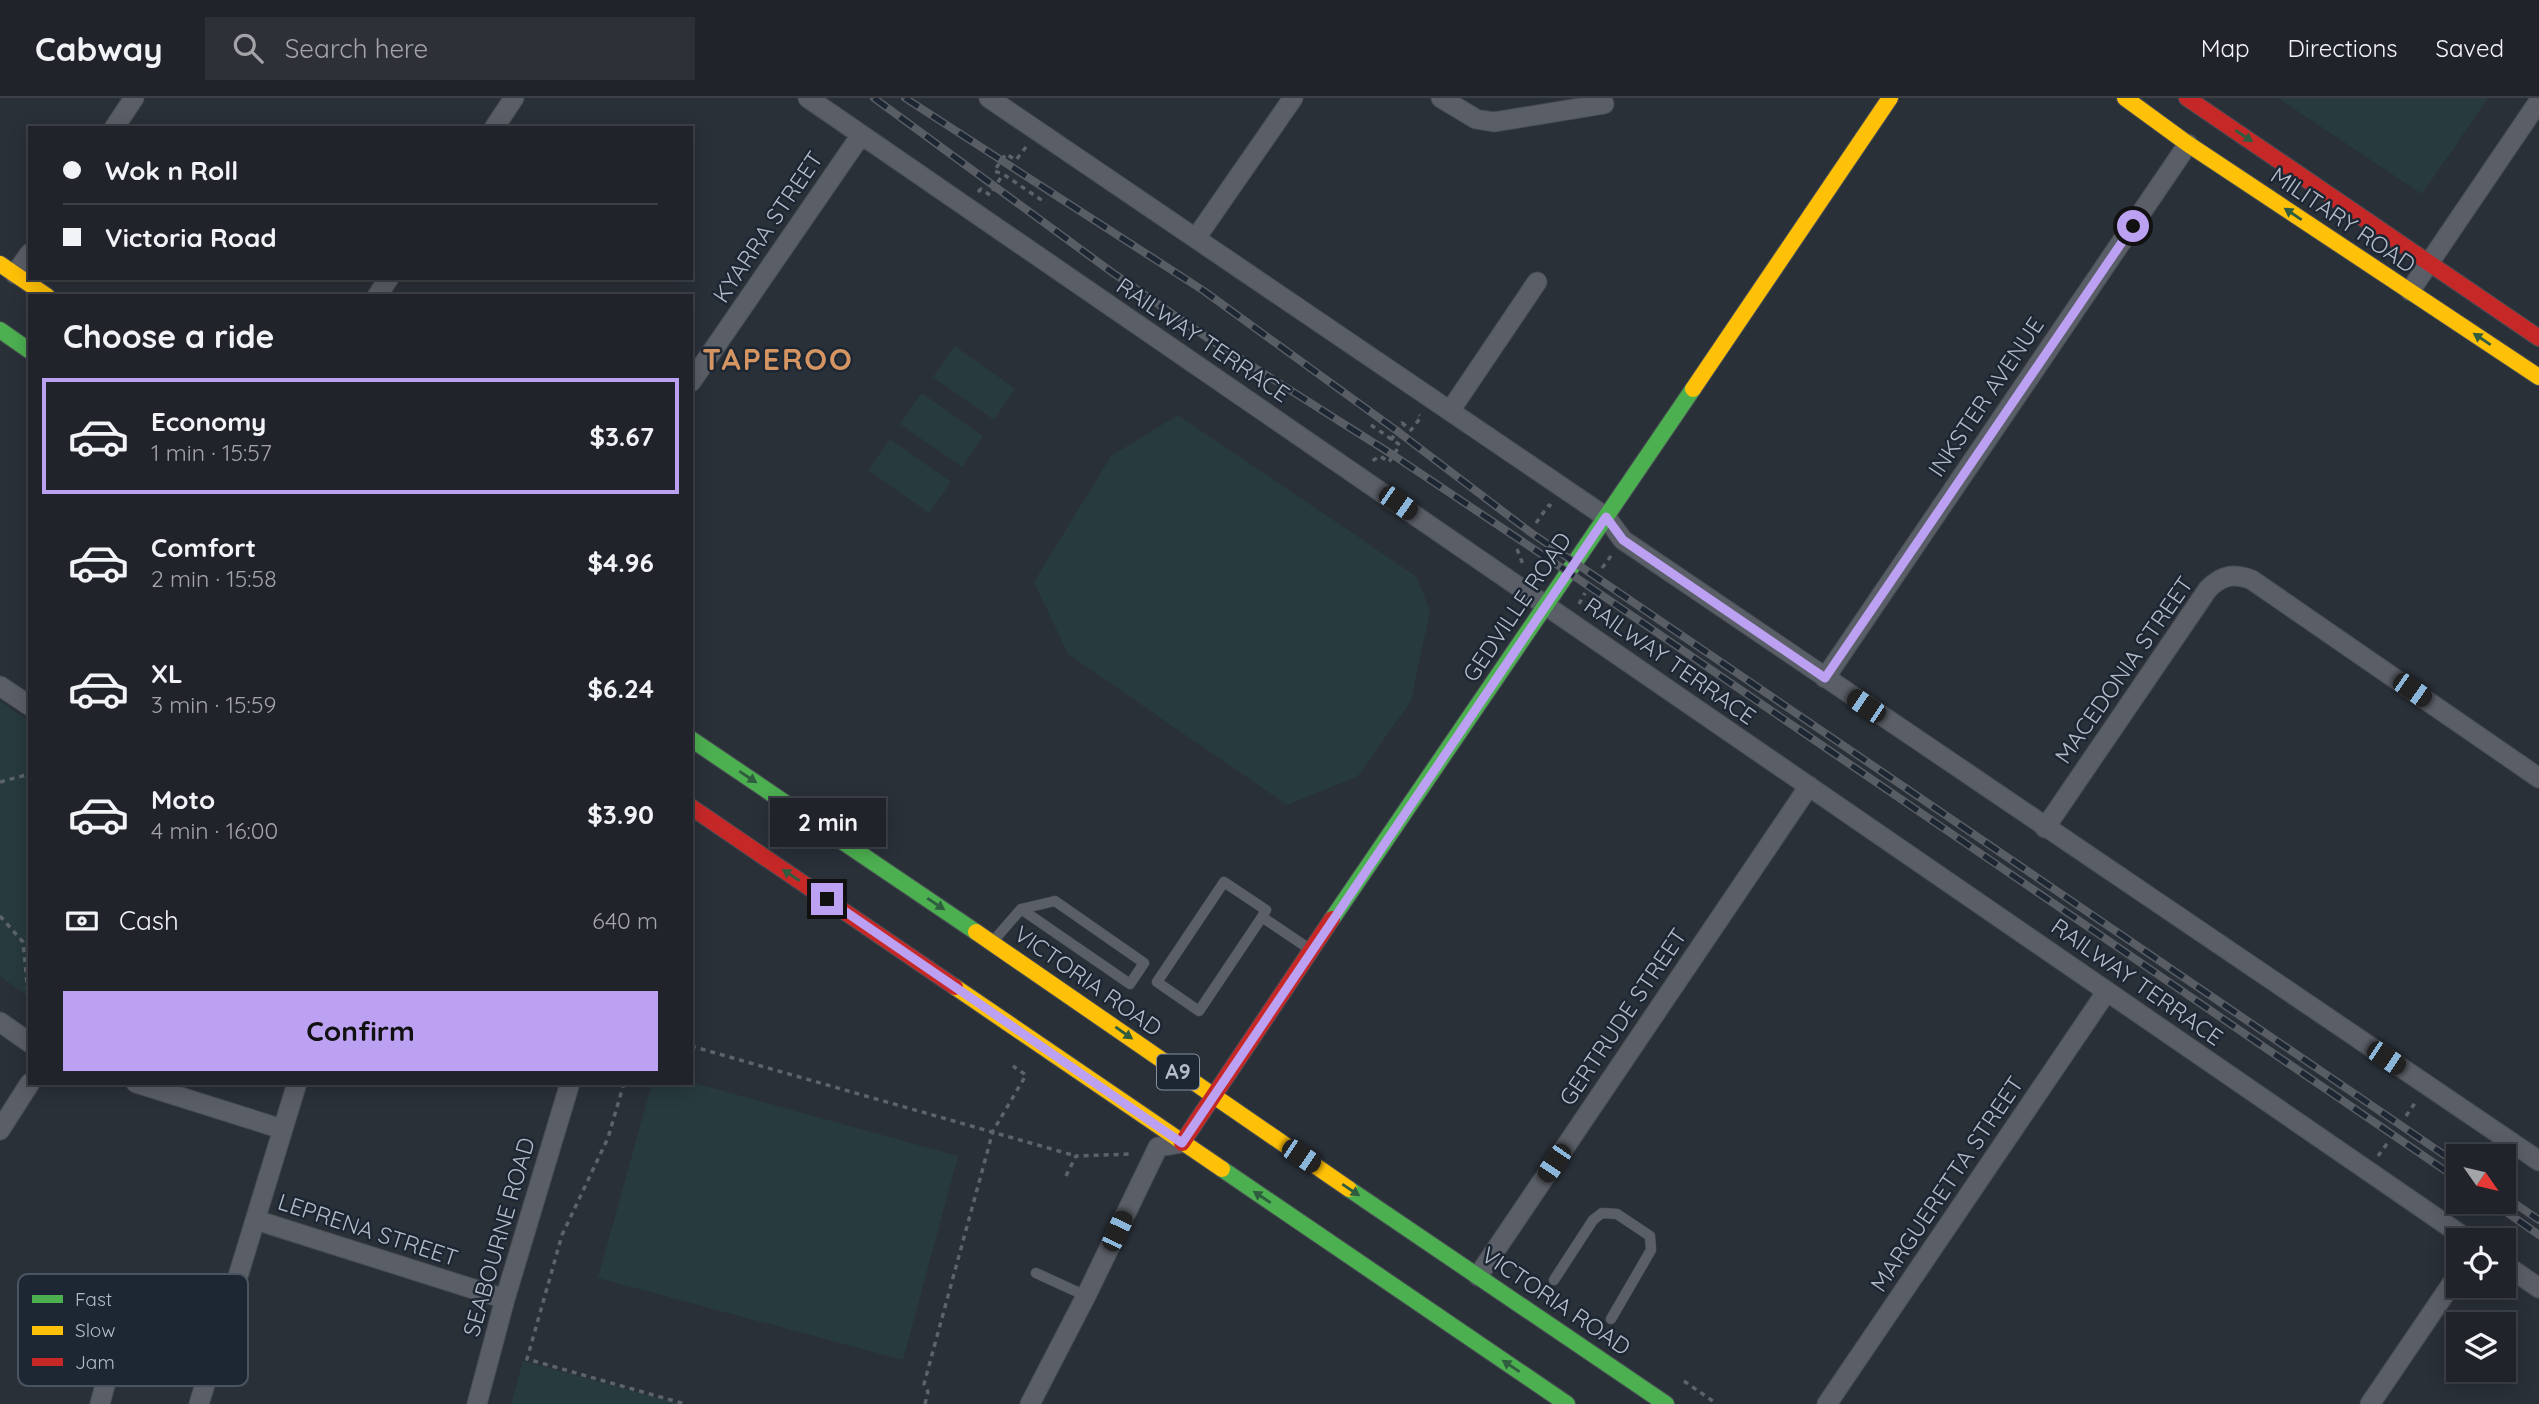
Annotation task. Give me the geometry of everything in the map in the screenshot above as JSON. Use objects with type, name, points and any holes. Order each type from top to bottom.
[{"type":"main road","name":"GEDVILLE ROAD","points":[[1182,1143],[1890,98]]},
{"type":"main road","name":"MILITARY ROAD","points":[[2124,98],[2188,144],[2539,377]]},
{"type":"main road","name":"MILITARY ROAD","points":[[2187,98],[2539,338]]},
{"type":"main road","points":[[8,269],[44,294]]},
{"type":"main road","points":[[0,330],[28,350]]},
{"type":"main road","name":"VICTORIA ROAD","points":[[693,740],[1667,1404]]},
{"type":"main road","name":"A9","points":[[693,808],[1567,1404]]},
{"type":"street","points":[[115,126],[134,98]]},
{"type":"street","points":[[495,126],[514,98]]},
{"type":"street","name":"RAILWAY TERRACE","points":[[807,98],[2451,1228]]},
{"type":"street","points":[[989,98],[1606,517],[1623,540],[2538,1159]]},
{"type":"street","points":[[1196,238],[1293,98]]},
{"type":"street","points":[[1441,98],[1476,119],[1494,122],[1604,104]]},
{"type":"street","points":[[2410,291],[2539,101]]},
{"type":"street","name":"KYARRA STREET","points":[[693,379],[861,135]]},
{"type":"street","name":"INKSTER AVENUE","points":[[1825,678],[2188,144]]},
{"type":"street","points":[[8,269],[28,254]]},
{"type":"street","points":[[1450,411],[1537,282]]},
{"type":"street","name":"MACEDONIA STREET","points":[[2045,828],[2208,589],[2217,580],[2228,576],[2252,580],[2539,778]]},
{"type":"street","points":[[0,686],[28,705]]},
{"type":"street","name":"GERTRUDE STREET","points":[[1478,1276],[1809,786]]},
{"type":"street","name":"MARGUERETTA STREET","points":[[1827,1404],[2107,991]]},
{"type":"street","points":[[0,1022],[28,1042]]},
{"type":"street","points":[[0,1130],[29,1085]]},
{"type":"street","points":[[142,1085],[282,1129]]},
{"type":"street","points":[[239,1274],[296,1085]]},
{"type":"street","name":"SEABOURNE ROAD","points":[[477,1404],[505,1299],[569,1085]]},
{"type":"street","points":[[1033,1403],[1158,1147],[1182,1143]]},
{"type":"street","name":"LEPRENA STREET","points":[[256,1220],[505,1299]]},
{"type":"street","points":[[2516,1272],[2539,1288]]},
{"type":"street","points":[[2370,1404],[2446,1292]]},
{"type":"street","points":[[100,1404],[104,1386]]},
{"type":"street","points":[[200,1404],[205,1386]]},
{"type":"lane","points":[[1224,882],[1266,910],[1262,917],[1199,1011],[1157,982],[1224,882]]},
{"type":"lane","points":[[992,942],[1021,909],[1055,901],[1144,963],[1130,984],[1021,909]]},
{"type":"lane","points":[[1262,917],[1311,950]]},
{"type":"lane","points":[[1554,1280],[1593,1220],[1602,1213],[1617,1214],[1650,1236],[1651,1250],[1611,1319]]},
{"type":"lane","points":[[1036,1273],[1086,1296]]},
{"type":"path","points":[[1037,130],[1016,160],[1006,155],[994,171],[1046,202]]},
{"type":"path","points":[[990,195],[1003,174]]},
{"type":"path","points":[[1391,440],[1402,424],[1411,430],[1421,416],[1409,408],[1420,391]]},
{"type":"path","points":[[1357,475],[1367,464],[1380,456],[1390,462],[1400,445],[1371,425]]},
{"type":"path","points":[[1536,523],[1549,505],[1556,510]]},
{"type":"path","points":[[0,782],[28,775]]},
{"type":"path","points":[[0,916],[23,942],[28,994]]},
{"type":"path","points":[[693,1047],[1076,1156],[1135,1154]]},
{"type":"path","points":[[925,1404],[928,1392],[925,1384],[993,1131],[1026,1074],[1013,1066]]},
{"type":"path","points":[[623,1085],[608,1138],[562,1235],[527,1359],[685,1404]]},
{"type":"path","points":[[2406,1116],[2418,1099]]},
{"type":"path","points":[[2376,1159],[2389,1141]]},
{"type":"path","points":[[1066,1176],[1076,1156]]},
{"type":"green space","points":[[2278,98],[2488,98],[2422,194]]},
{"type":"green space","points":[[955,346],[1015,389],[994,420],[933,377]]},
{"type":"green space","points":[[922,393],[983,436],[962,467],[900,424]]},
{"type":"green space","points":[[1178,415],[1417,577],[1430,611],[1411,701],[1358,776],[1287,805],[1068,654],[1034,582],[1111,456]]},
{"type":"green space","points":[[890,439],[951,482],[929,513],[868,470]]},
{"type":"green space","points":[[0,701],[28,721],[28,997],[0,976]]},
{"type":"green space","points":[[693,1083],[958,1156],[903,1360],[598,1278],[651,1085],[693,1085]]},
{"type":"green space","points":[[523,1361],[681,1404],[511,1404]]},
{"type":"railway","points":[[874,98],[1113,273],[1206,337],[1393,455],[1568,572],[2446,1171]]},
{"type":"railway","points":[[905,98],[1204,291],[1397,431],[1530,532],[2446,1156]]},
{"type":"railway","points":[[2516,1204],[2539,1220]]},
{"type":"railway","points":[[2509,1214],[2539,1235]]},
{"type":"traffic: fast","points":[[0,330],[28,350]]},
{"type":"traffic: fast","points":[[1332,919],[1693,389]]},
{"type":"traffic: fast","points":[[693,740],[976,932]]},
{"type":"traffic: fast","points":[[1222,1169],[1567,1404]]},
{"type":"traffic: fast","points":[[1349,1189],[1666,1404]]},
{"type":"traffic: slow","points":[[1693,389],[1890,98]]},
{"type":"traffic: slow","points":[[2125,98],[2188,144],[2539,377]]},
{"type":"traffic: slow","points":[[0,264],[44,294]]},
{"type":"traffic: slow","points":[[976,932],[1349,1189]]},
{"type":"traffic: slow","points":[[955,987],[1222,1169]]},
{"type":"traffic: jam","points":[[2187,98],[2539,338]]},
{"type":"traffic: jam","points":[[693,808],[955,987]]},
{"type":"traffic: jam","points":[[1182,1143],[1332,919]]},
{"type":"district","name":"TAPEROO","points":[[778,360]]},
{"type":"route","points":[[827,899],[1182,1143],[1606,517],[1623,540],[1825,678],[2133,226]]}]
